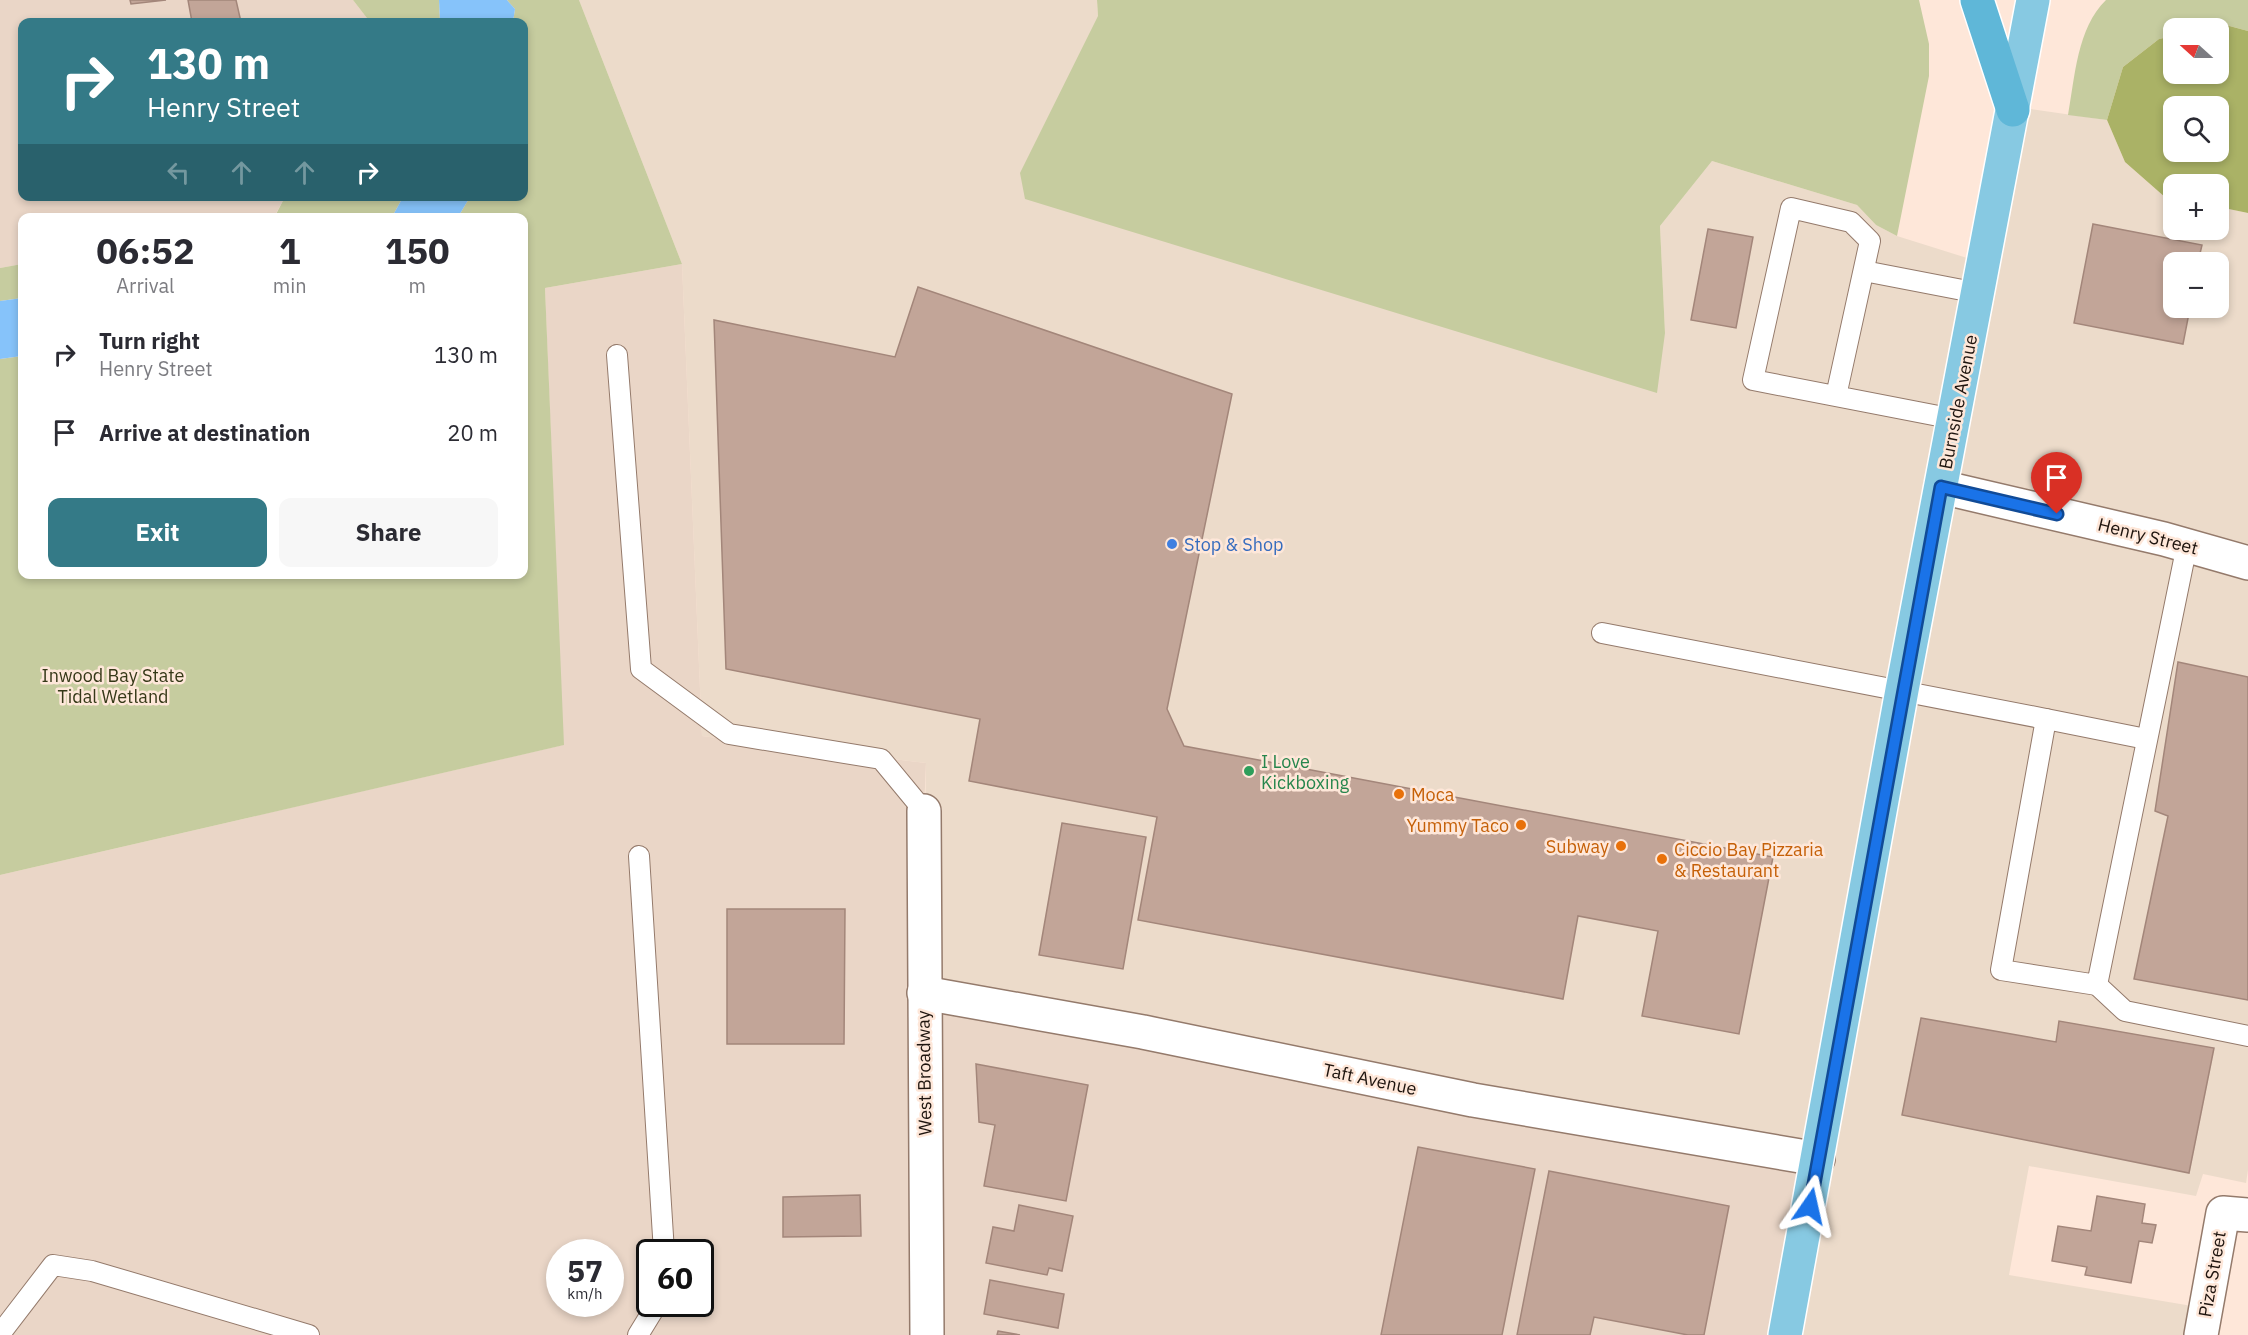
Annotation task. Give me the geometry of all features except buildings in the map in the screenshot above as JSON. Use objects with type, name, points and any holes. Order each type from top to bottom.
[{"type":"highway","points":[[1977,0],[2013,110]]},
{"type":"main road","name":"Burnside Avenue","points":[[1785,1335],[1902,690],[2033,0]]},
{"type":"street","name":"Henry Street","points":[[1941,487],[2187,545],[2248,563]]},
{"type":"street","name":"West Broadway","points":[[924,810],[927,1335]]},
{"type":"street","name":"Taft Avenue","points":[[924,993],[1143,1032],[1473,1100],[1818,1159]]},
{"type":"street","name":"Piza Street","points":[[2201,1335],[2235,1214]]},
{"type":"lane","points":[[1836,396],[1870,242],[1851,222],[1791,208],[1753,380],[1954,419]]},
{"type":"lane","points":[[1864,271],[1978,293]]},
{"type":"lane","points":[[617,355],[641,669],[729,734],[881,759],[924,810]]},
{"type":"lane","points":[[2097,985],[2187,545]]},
{"type":"lane","points":[[1602,633],[2146,739]]},
{"type":"lane","points":[[2046,719],[2001,970],[2097,985],[2124,1011],[2248,1036]]},
{"type":"lane","points":[[639,856],[663,1239]]},
{"type":"lane","points":[[0,1334],[53,1265],[92,1271],[309,1335]]},
{"type":"lane","points":[[638,1335],[649,1317]]},
{"type":"shaded area","points":[[0,0],[353,0],[367,18],[18,18],[18,201],[283,201],[276,213],[18,213],[18,265],[0,268]]},
{"type":"shaded area","points":[[579,0],[1097,0],[1098,16],[1665,333],[1660,226],[1712,161],[1857,205],[1876,225],[1897,236],[1983,263],[2016,107],[2107,120],[2125,162],[2163,195],[2163,240],[2229,240],[2229,209],[2248,213],[2248,1170],[2246,1183],[2203,1174],[2196,1196],[2029,1166],[2009,1275],[2198,1307],[2193,1335],[1785,1335],[934,985],[925,820],[926,763],[702,736],[682,264]]},
{"type":"shaded area","points":[[682,264],[702,736],[926,763],[924,811],[934,985],[1818,1159],[1785,1335],[0,1335],[0,875],[563,745],[545,288]]},
{"type":"green space","points":[[353,0],[439,0],[440,18],[367,18]]},
{"type":"green space","name":"Inwood Bay State Tidal Wetland","points":[[507,0],[579,0],[682,264],[545,288],[564,745],[0,875],[0,359],[18,357],[18,579],[528,579],[528,213],[460,213],[468,201],[528,201],[528,18],[514,18],[515,9]]},
{"type":"green space","points":[[1097,0],[1919,0],[1929,44],[1929,76],[1897,236],[1876,225],[1857,205],[1712,161],[1660,226],[1665,333],[1657,393],[1025,199],[1020,173],[1098,16]]},
{"type":"green space","points":[[2106,0],[2248,0],[2248,31],[2229,26],[2229,18],[2163,18],[2163,38],[2123,67],[2107,120],[2068,115],[2075,69],[2083,39],[2096,11]]},
{"type":"green space","points":[[2229,26],[2248,31],[2248,213],[2229,209],[2229,174],[2163,174],[2163,195],[2125,162],[2107,120],[2123,67],[2163,38],[2163,84],[2229,84]]},
{"type":"green space","points":[[283,201],[401,201],[394,213],[277,213]]},
{"type":"green space","points":[[18,265],[18,299],[0,301],[0,268]]},
{"type":"water","points":[[439,0],[507,0],[515,9],[514,18],[440,18]]},
{"type":"water","points":[[401,201],[468,201],[460,213],[394,213]]},
{"type":"water","points":[[18,299],[18,357],[0,359],[0,301]]},
{"type":"place","name":"Stop & Shop","points":[[1172,544]]},
{"type":"place","name":"I Love Kickboxing","points":[[1249,771]]},
{"type":"place","name":"Moca","points":[[1399,794]]},
{"type":"place","name":"Yummy Taco","points":[[1521,825]]},
{"type":"place","name":"Subway","points":[[1621,846]]},
{"type":"place","name":"Ciccio Bay Pizzaria & Restaurant","points":[[1662,859]]},
{"type":"route","points":[[1810,1206],[1902,690],[1941,487],[2057,514]]}]
